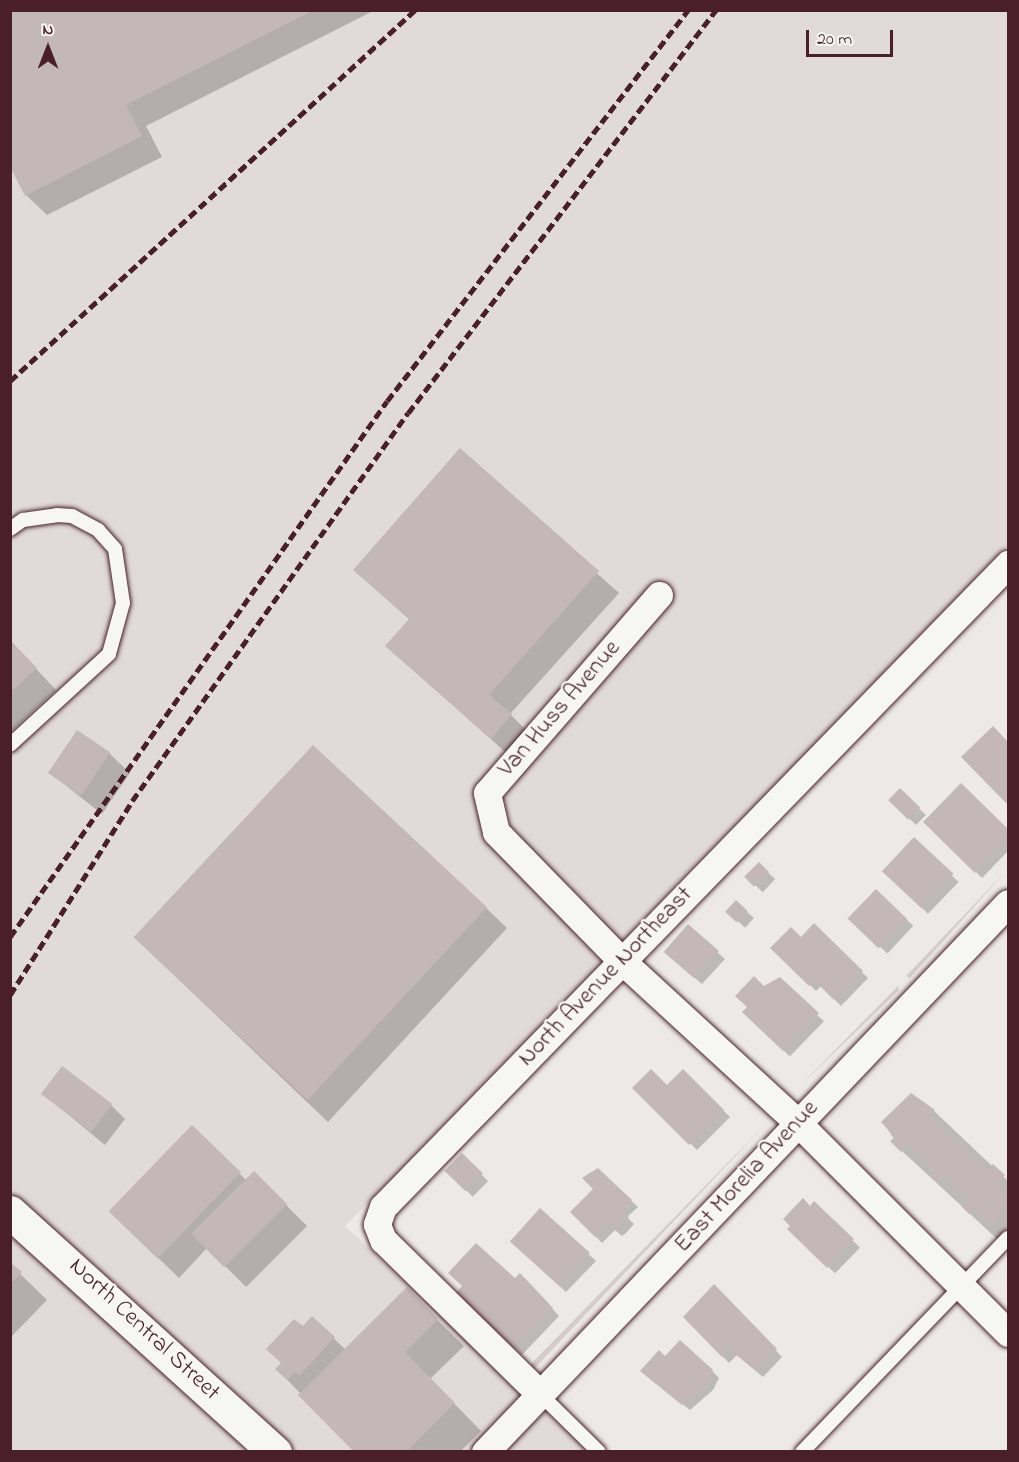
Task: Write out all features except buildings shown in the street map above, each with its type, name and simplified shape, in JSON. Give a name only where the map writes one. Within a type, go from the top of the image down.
[{"type":"main road","name":"North Central Street","points":[[10,1212],[275,1452]]},
{"type":"street","name":"North Avenue Northeast","points":[[541,1395],[383,1240],[377,1224],[384,1208],[1008,564]]},
{"type":"street","name":"Van Huss Avenue","points":[[622,961],[496,832],[487,793],[659,595]]},
{"type":"street","name":"East Morelia Avenue","points":[[485,1452],[1008,903]]},
{"type":"street","points":[[622,961],[798,1123],[1008,1333]]},
{"type":"lane","points":[[10,529],[23,520],[57,515],[72,516],[98,530],[115,549],[123,603],[109,654],[10,745]]},
{"type":"lane","points":[[801,1452],[1008,1238]]},
{"type":"lane","points":[[541,1395],[599,1452]]},
{"type":"shaded area","points":[[10,11],[1008,11],[1008,545],[345,1226],[588,1451],[11,1451]]},
{"type":"shaded area","points":[[1008,869],[910,978],[906,976]]},
{"type":"shaded area","points":[[898,986],[899,990],[801,1085]]},
{"type":"shaded area","points":[[764,1126],[533,1370],[526,1369]]},
{"type":"railway","points":[[10,381],[415,10]]},
{"type":"railway","points":[[10,937],[387,401],[688,10]]},
{"type":"railway","points":[[10,995],[132,801],[408,413],[716,10]]}]
